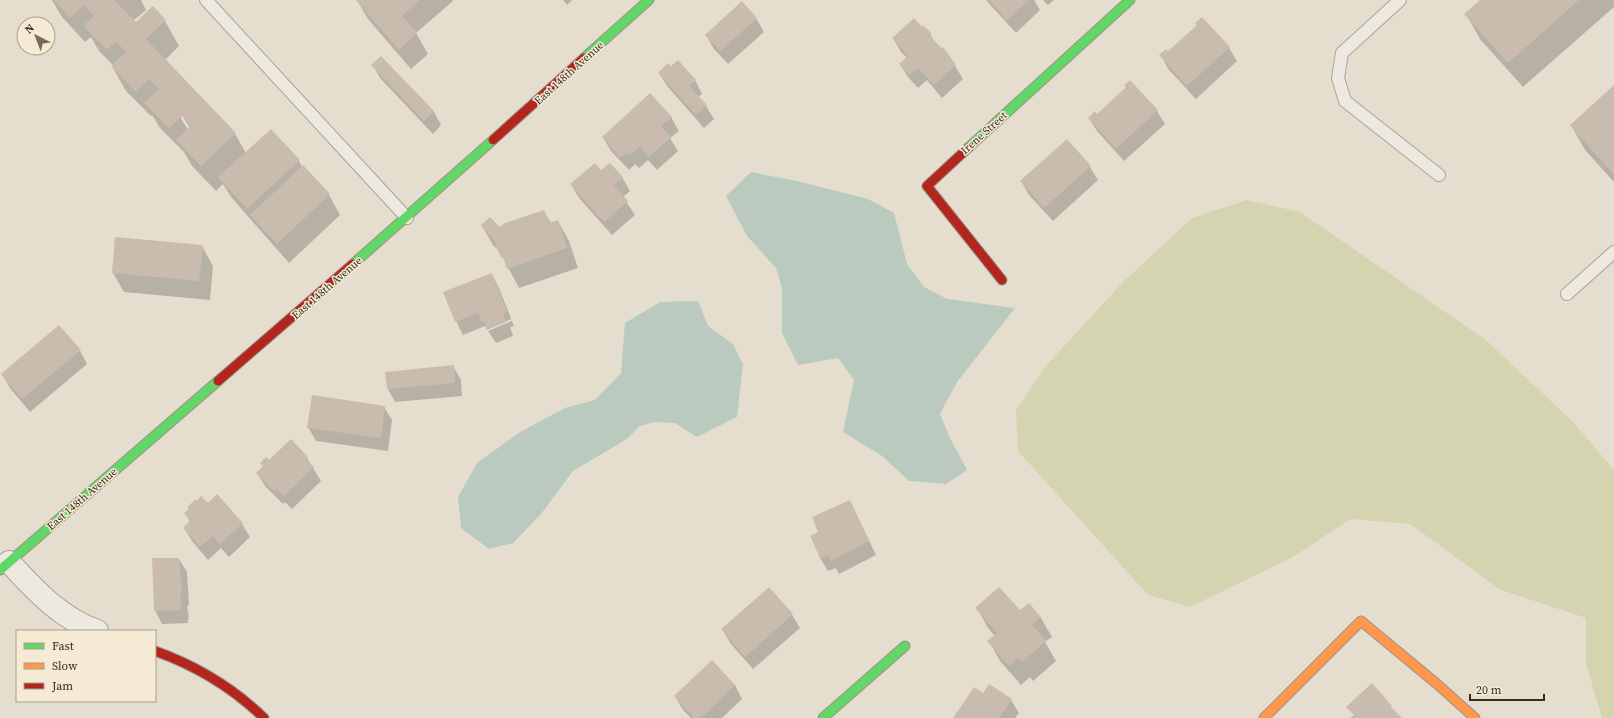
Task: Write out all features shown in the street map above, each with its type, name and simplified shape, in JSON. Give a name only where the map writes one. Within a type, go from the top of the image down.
[{"type":"street","name":"East 148th Avenue","points":[[4,566],[407,218],[649,0]]},
{"type":"street","name":"Irene Street","points":[[1002,280],[927,186],[1130,0]]},
{"type":"street","points":[[4,566],[63,614],[82,626],[94,630]]},
{"type":"street","points":[[1264,718],[1360,621],[1437,684],[1475,718]]},
{"type":"street","points":[[824,718],[905,646]]},
{"type":"street","points":[[156,651],[176,658],[212,677],[248,701],[264,718]]},
{"type":"lane","points":[[206,0],[407,218]]},
{"type":"lane","points":[[1400,0],[1354,40],[1342,53],[1338,78],[1346,101],[1439,175]]},
{"type":"lane","points":[[1567,294],[1614,252]]},
{"type":"green space","points":[[1247,200],[1300,212],[1486,340],[1574,423],[1614,470],[1614,718],[1602,718],[1586,664],[1586,618],[1501,590],[1410,524],[1351,519],[1291,558],[1190,607],[1148,595],[1018,451],[1016,410],[1045,367],[1122,283],[1192,218]]},
{"type":"shaded area","points":[[751,172],[797,181],[868,199],[894,213],[907,264],[924,287],[947,299],[1015,308],[957,382],[940,414],[950,438],[967,470],[946,484],[909,481],[882,456],[843,432],[854,380],[838,358],[798,365],[782,333],[782,288],[776,268],[747,236],[726,196]]},
{"type":"shaded area","points":[[698,301],[708,326],[733,344],[743,364],[737,417],[697,437],[675,423],[654,422],[640,426],[627,439],[573,471],[541,514],[513,543],[489,549],[461,528],[458,497],[477,463],[520,432],[565,408],[595,400],[621,373],[625,323],[660,302]]},
{"type":"building","points":[[54,0],[114,0],[136,22],[153,6],[166,20],[146,39],[236,133],[201,166],[176,140],[191,126],[182,116],[169,128],[144,103],[159,89],[149,79],[136,92],[111,66],[126,52],[116,41],[107,50],[83,26],[94,16],[84,5],[70,18]]},
{"type":"building","points":[[356,0],[420,0],[402,16],[417,33],[399,50]]},
{"type":"building","points":[[989,0],[1029,0],[1007,20]]},
{"type":"building","points":[[1480,0],[1579,0],[1508,63],[1464,14]]},
{"type":"building","points":[[742,1],[757,18],[720,51],[705,35]]},
{"type":"building","points":[[1202,17],[1230,47],[1187,86],[1159,55],[1166,49],[1168,51],[1197,25],[1195,23]]},
{"type":"building","points":[[914,18],[922,27],[923,25],[931,33],[929,35],[941,48],[943,47],[956,65],[934,85],[918,68],[910,75],[899,64],[908,56],[892,38]]},
{"type":"building","points":[[381,56],[434,111],[424,121],[371,65]]},
{"type":"building","points":[[678,60],[696,80],[689,86],[707,105],[696,115],[658,73],[668,63],[671,66]]},
{"type":"building","points":[[1130,80],[1158,110],[1116,149],[1088,118],[1095,111],[1097,114],[1126,87],[1124,85]]},
{"type":"building","points":[[1614,85],[1614,175],[1570,125]]},
{"type":"building","points":[[650,93],[672,117],[661,126],[671,137],[649,157],[640,147],[630,155],[627,152],[620,158],[602,137]]},
{"type":"building","points":[[271,129],[300,160],[247,209],[218,177]]},
{"type":"building","points":[[1067,139],[1091,166],[1044,208],[1020,181]]},
{"type":"building","points":[[595,163],[601,170],[610,163],[623,177],[614,185],[628,201],[604,222],[570,184]]},
{"type":"building","points":[[303,165],[330,194],[277,244],[250,215]]},
{"type":"building","points":[[544,210],[549,223],[558,220],[567,248],[507,269],[503,257],[501,258],[494,240],[481,225],[490,217],[500,227],[505,223]]},
{"type":"building","points":[[115,237],[203,245],[199,281],[112,273]]},
{"type":"building","points":[[492,273],[507,312],[503,313],[506,322],[487,330],[484,321],[481,322],[478,313],[455,322],[443,292]]},
{"type":"building","points":[[59,325],[81,350],[22,399],[1,374]]},
{"type":"building","points":[[454,365],[455,383],[387,389],[385,372]]},
{"type":"building","points":[[312,395],[385,406],[381,438],[307,428]]},
{"type":"building","points":[[291,439],[308,457],[306,459],[314,467],[284,496],[277,489],[274,491],[256,473],[263,466],[260,463],[266,457],[269,460]]},
{"type":"building","points":[[217,494],[243,523],[220,544],[213,536],[200,547],[183,528],[191,520],[184,513],[189,508],[187,507],[196,499],[197,501],[201,496],[208,503]]},
{"type":"building","points":[[850,500],[869,541],[831,561],[828,555],[820,558],[810,536],[818,532],[812,517]]},
{"type":"building","points":[[152,558],[179,558],[182,592],[180,592],[182,606],[180,606],[181,610],[154,611]]},
{"type":"building","points":[[769,587],[793,614],[745,657],[721,629]]},
{"type":"building","points":[[999,587],[1020,610],[1029,603],[1041,617],[1032,625],[1046,641],[1022,662],[1018,658],[1009,666],[987,641],[997,633],[975,608]]},
{"type":"building","points":[[712,660],[735,685],[701,718],[694,718],[674,696]]},
{"type":"building","points":[[1372,683],[1402,718],[1350,718],[1354,715],[1346,707]]},
{"type":"building","points":[[989,684],[1012,699],[999,718],[953,718],[974,687],[983,693]]},
{"type":"traffic: fast","points":[[584,58],[649,0]]},
{"type":"traffic: fast","points":[[968,148],[1130,0]]},
{"type":"traffic: fast","points":[[353,264],[493,140]]},
{"type":"traffic: fast","points":[[0,570],[218,381]]},
{"type":"traffic: fast","points":[[823,718],[905,646]]},
{"type":"traffic: slow","points":[[1264,718],[1361,621],[1437,684],[1475,718]]},
{"type":"traffic: jam","points":[[493,140],[584,58]]},
{"type":"traffic: jam","points":[[968,148],[927,186],[1002,280]]},
{"type":"traffic: jam","points":[[218,381],[353,264]]},
{"type":"traffic: jam","points":[[156,651],[185,663],[213,678],[227,687],[264,718]]}]
